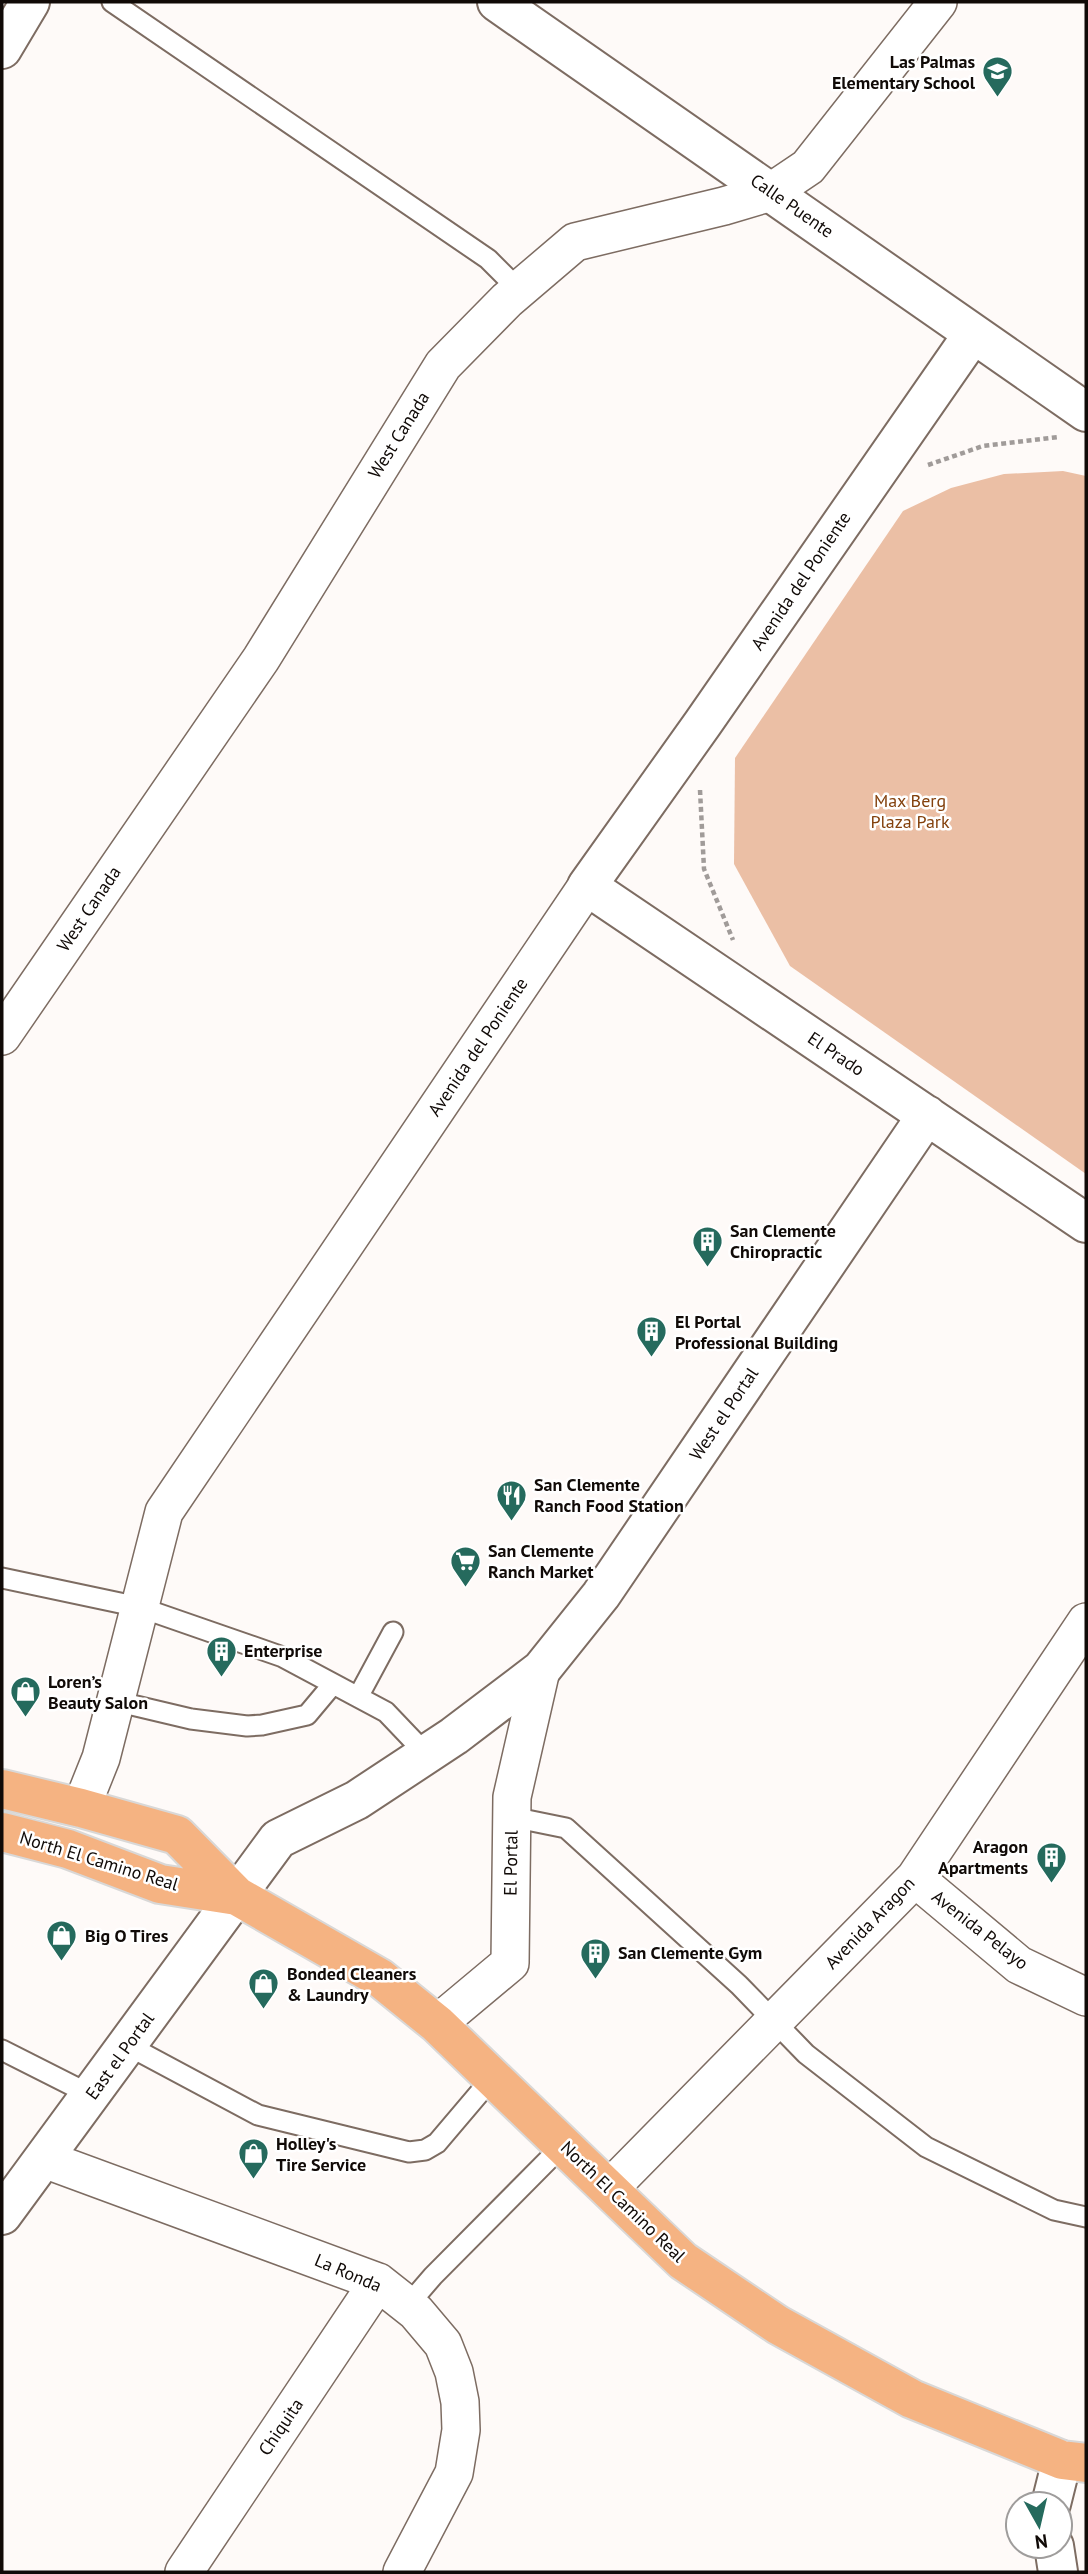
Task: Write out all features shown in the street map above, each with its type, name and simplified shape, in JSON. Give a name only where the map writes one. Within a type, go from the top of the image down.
[{"type":"main road","name":"North El Camino Real","points":[[2,1790],[81,1808],[177,1835],[237,1896],[380,1978],[437,2024],[683,2261],[778,2325],[912,2399],[1074,2461]]},
{"type":"main road","name":"North El Camino Real","points":[[2,1832],[68,1849],[160,1884],[237,1896]]},
{"type":"street","points":[[2,49],[30,2]]},
{"type":"street","name":"Calle Puente","points":[[496,2],[973,334],[1074,424]]},
{"type":"street","name":"West Canada","points":[[2,1036],[261,659],[443,365],[519,290],[575,242],[771,192],[808,167],[938,2]]},
{"type":"street","name":"Avenida del Poniente","points":[[81,1808],[101,1758],[164,1512],[587,886],[973,334]]},
{"type":"street","name":"El Prado","points":[[587,886],[1086,1223]]},
{"type":"street","name":"West el Portal","points":[[237,1896],[278,1839],[357,1800],[427,1755],[541,1670],[601,1595],[928,1115]]},
{"type":"street","name":"Avenida Aragon","points":[[610,2188],[915,1878],[1086,1622]]},
{"type":"street","name":"El Portal","points":[[437,2024],[510,1963],[512,1797],[541,1670]]},
{"type":"street","name":"Avenida Pelayo","points":[[915,1878],[1019,1965],[1086,1997]]},
{"type":"street","name":"East el Portal","points":[[2,2215],[237,1896]]},
{"type":"street","name":"La Ronda","points":[[44,2159],[378,2282],[408,2305],[443,2344],[454,2372],[460,2402],[461,2430],[454,2473],[402,2572]]},
{"type":"street","name":"Chiquita","points":[[184,2572],[378,2282]]},
{"type":"street","points":[[1058,2490],[1074,2461]]},
{"type":"lane","points":[[112,2],[488,259],[519,290]]},
{"type":"lane","points":[[2,1578],[139,1607],[283,1657],[386,1712],[427,1755]]},
{"type":"lane","points":[[358,1697],[393,1632]]},
{"type":"lane","points":[[115,1701],[191,1719],[247,1726],[262,1725],[307,1714],[333,1684]]},
{"type":"lane","points":[[512,1816],[566,1828],[739,1985],[806,2054],[926,2147],[1055,2210],[1086,2217]]},
{"type":"lane","points":[[127,2045],[258,2115],[409,2152],[425,2150],[438,2143],[493,2077]]},
{"type":"lane","points":[[2,2050],[91,2095]]},
{"type":"lane","points":[[408,2305],[433,2276],[564,2145]]},
{"type":"path","points":[[922,467],[983,446],[1074,424]]},
{"type":"path","points":[[700,782],[704,869],[737,949]]},
{"type":"green space","name":"Max Berg Plaza Park","points":[[1063,471],[1086,476],[1086,1174],[790,966],[734,864],[735,758],[903,511],[951,488],[1004,474]]},
{"type":"place","name":"Las Palmas Elementary School","points":[[998,99]]},
{"type":"place","name":"San Clemente Chiropractic","points":[[707,1268]]},
{"type":"place","name":"El Portal Professional Building","points":[[652,1359]]},
{"type":"place","name":"San Clemente Ranch Food Station","points":[[511,1522]]},
{"type":"place","name":"San Clemente Ranch Market","points":[[465,1588]]},
{"type":"place","name":"Enterprise","points":[[221,1678]]},
{"type":"place","name":"Loren’s Beauty Salon","points":[[25,1719]]},
{"type":"place","name":"Aragon Apartments","points":[[1051,1884]]},
{"type":"place","name":"Big O Tires","points":[[62,1963]]},
{"type":"place","name":"San Clemente Gym","points":[[595,1980]]},
{"type":"place","name":"Bonded Cleaners & Laundry","points":[[264,2011]]},
{"type":"place","name":"Holley's Tire Service","points":[[253,2181]]}]
